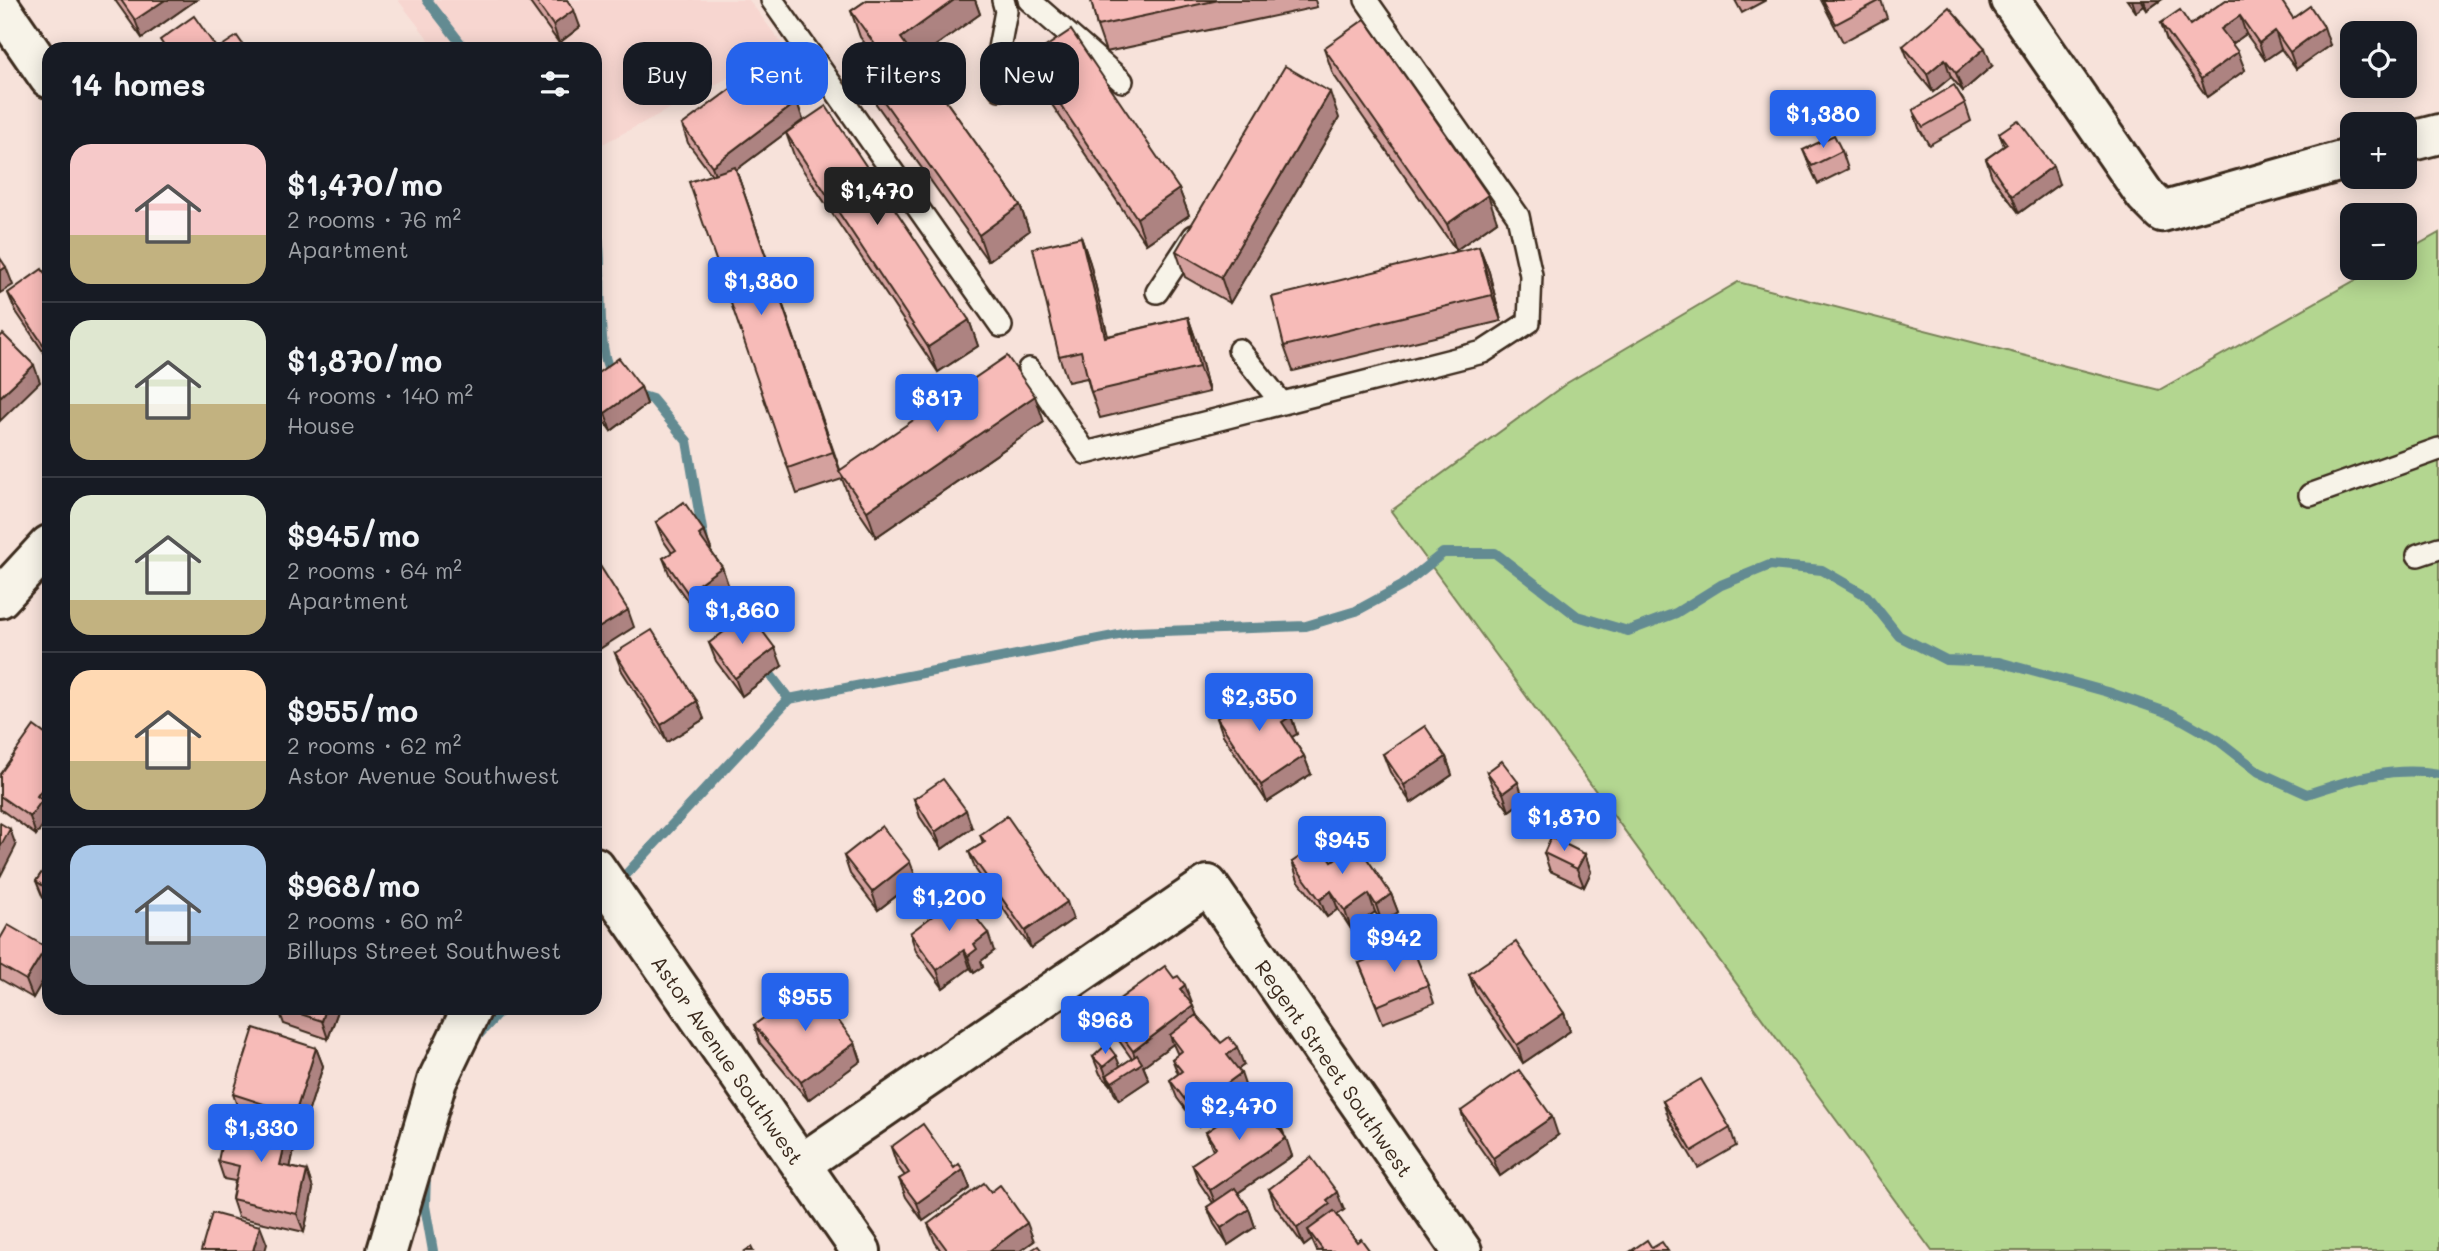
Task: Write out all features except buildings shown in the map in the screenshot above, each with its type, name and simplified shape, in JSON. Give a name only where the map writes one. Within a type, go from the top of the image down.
[{"type":"street","points":[[2010,0],[2162,212],[2340,161]]},
{"type":"street","points":[[0,7],[42,68]]},
{"type":"street","points":[[2417,140],[2439,134]]},
{"type":"street","points":[[0,598],[42,553]]},
{"type":"street","name":"Astor Avenue Southwest","points":[[602,877],[861,1251]]},
{"type":"street","name":"Regent Street Southwest","points":[[801,1164],[1208,885],[1462,1251]]},
{"type":"street","points":[[387,1251],[437,1081],[469,1015]]},
{"type":"lane","points":[[772,0],[1001,326]]},
{"type":"lane","points":[[1000,42],[1006,10],[1003,0]]},
{"type":"lane","points":[[1028,0],[1122,81]]},
{"type":"lane","points":[[1029,369],[1086,453],[1483,352],[1529,323],[1531,275],[1518,215],[1366,0]]},
{"type":"lane","points":[[1157,292],[1199,228]]},
{"type":"lane","points":[[1239,350],[1281,402]]},
{"type":"lane","points":[[2310,495],[2439,449]]},
{"type":"lane","points":[[2418,555],[2439,548]]},
{"type":"shaded area","points":[[398,0],[749,0],[780,42],[726,42],[726,79],[712,86],[712,42],[623,42],[623,105],[677,105],[602,144],[602,42],[431,42]]},
{"type":"green space","points":[[2439,233],[2439,1251],[1932,1251],[1391,511],[1567,383],[1738,282],[2159,390],[2356,280],[2417,280],[2417,245]]},
{"type":"waterway","points":[[427,0],[460,42]]},
{"type":"waterway","points":[[602,338],[608,366],[615,378]]},
{"type":"waterway","points":[[633,393],[652,399],[687,441],[704,541]]},
{"type":"waterway","points":[[602,900],[789,699],[1134,632],[1306,626],[1356,611],[1402,586],[1443,553],[1495,553],[1577,616],[1628,631],[1676,613],[1721,585],[1770,565],[1822,570],[1867,596],[1899,636],[1946,660],[1999,662],[2108,692],[2172,714],[2218,740],[2259,772],[2307,794],[2372,775],[2405,772],[2439,774]]},
{"type":"waterway","points":[[714,580],[742,634]]},
{"type":"waterway","points":[[763,665],[789,699]]},
{"type":"waterway","points":[[474,1040],[497,1015]]},
{"type":"waterway","points":[[426,1174],[425,1206],[433,1251]]}]
